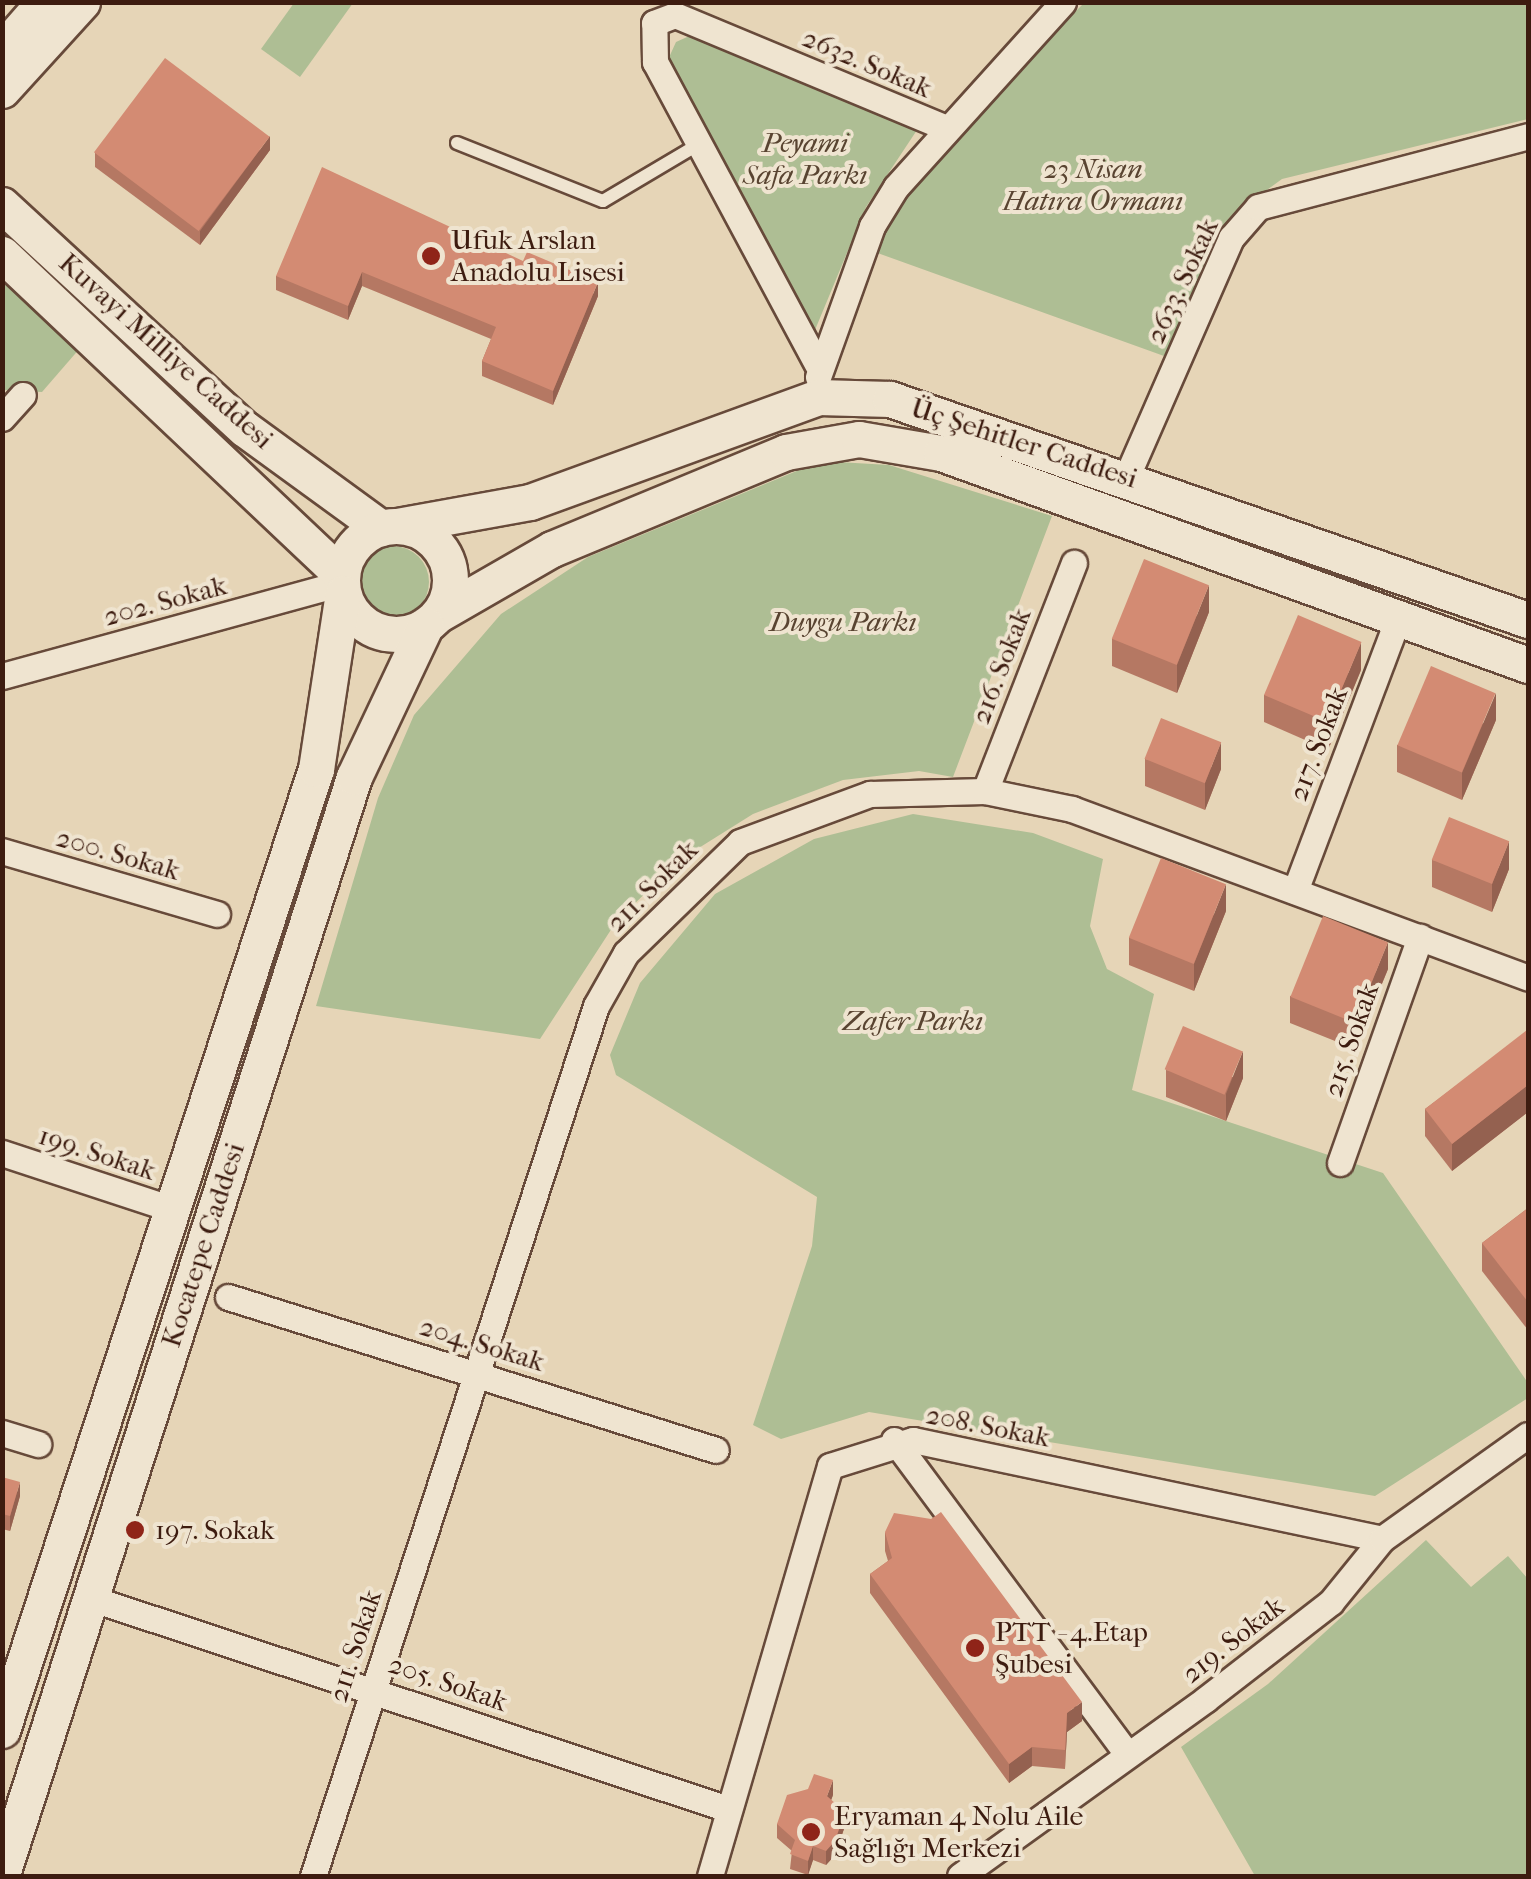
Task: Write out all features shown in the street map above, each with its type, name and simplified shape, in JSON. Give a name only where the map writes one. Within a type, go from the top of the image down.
[{"type":"main road","points":[[2,50],[44,2]]},
{"type":"main road","points":[[2,90],[82,2]]},
{"type":"main road","name":"Kuvayi Milliye Caddesi","points":[[2,205],[245,429],[389,527]]},
{"type":"main road","name":"Kuvayi Milliye Caddesi","points":[[2,254],[343,584]]},
{"type":"main road","name":"Üç Şehitler Caddesi","points":[[389,527],[530,502],[818,380],[890,398],[1127,476],[1528,620]]},
{"type":"main road","name":"Üç Şehitler Caddesi","points":[[432,620],[588,534],[786,452],[859,439],[941,452],[1528,665]]},
{"type":"main road","points":[[389,527],[430,538],[448,566],[432,620],[376,630],[343,584],[354,546],[389,527]]},
{"type":"main road","name":"Kocatepe Caddesi","points":[[4,1719],[316,770],[343,584]]},
{"type":"main road","name":"Kocatepe Caddesi","points":[[2,1874],[354,777],[432,620]]},
{"type":"street","name":"2632. Sokak","points":[[818,380],[872,226],[946,128],[1063,2]]},
{"type":"street","name":"2632. Sokak","points":[[700,144],[650,48],[654,24],[675,16],[946,128]]},
{"type":"street","name":"2633. Sokak","points":[[1127,476],[1231,238],[1258,207],[1528,136]]},
{"type":"street","points":[[700,144],[818,380]]},
{"type":"street","points":[[2,418],[23,396]]},
{"type":"street","name":"216. Sokak","points":[[985,791],[1074,563]]},
{"type":"street","name":"202. Sokak","points":[[2,676],[343,584]]},
{"type":"street","name":"217. Sokak","points":[[1295,891],[1398,618]]},
{"type":"street","name":"211. Sokak","points":[[312,1876],[579,1051],[626,953],[680,893],[755,835],[870,794],[985,791],[1072,809],[1528,978]]},
{"type":"street","name":"200. Sokak","points":[[2,852],[217,914]]},
{"type":"street","name":"215. Sokak","points":[[1340,1164],[1420,937]]},
{"type":"street","name":"199. Sokak","points":[[2,1154],[172,1209]]},
{"type":"street","name":"204. Sokak","points":[[228,1297],[716,1450]]},
{"type":"street","points":[[2,1433],[38,1444]]},
{"type":"street","name":"219. Sokak","points":[[960,1876],[1332,1602],[1382,1539],[1528,1435]]},
{"type":"street","points":[[894,1440],[1128,1755]]},
{"type":"street","name":"208. Sokak","points":[[710,1876],[824,1474],[894,1440],[1382,1539]]},
{"type":"street","name":"205. Sokak","points":[[90,1598],[728,1809]]},
{"type":"lane","points":[[457,143],[603,202],[700,144]]},
{"type":"green space","points":[[294,3],[353,3],[300,77],[261,49]]},
{"type":"green space","name":"23 Nisan Hatıra Ormanı","points":[[1084,3],[1528,3],[1528,119],[1282,179],[1229,218],[1164,356],[872,251],[924,163]]},
{"type":"green space","name":"Peyami Safa Parkı","points":[[696,33],[910,118],[917,130],[866,207],[815,330],[666,64],[676,42]]},
{"type":"green space","points":[[2,275],[81,347],[42,392],[3,390]]},
{"type":"green space","name":"Duygu Parkı","points":[[821,461],[889,465],[1052,516],[953,777],[919,771],[843,780],[753,814],[678,861],[616,922],[540,1039],[316,1006],[378,798],[414,715],[501,614],[588,557]]},
{"type":"green space","points":[[393,546],[419,556],[429,582],[419,608],[393,618],[367,608],[357,582],[367,556]]},
{"type":"green space","name":"Zafer Parkı","points":[[913,814],[1033,833],[1103,859],[1090,926],[1107,969],[1154,994],[1132,1090],[1383,1173],[1528,1383],[1528,1398],[1375,1496],[869,1412],[781,1439],[753,1425],[812,1246],[817,1197],[616,1075],[610,1055],[640,983],[715,894],[814,839]]},
{"type":"green space","points":[[1426,1540],[1471,1587],[1508,1556],[1528,1579],[1528,1876],[1255,1876],[1181,1747],[1268,1684]]},
{"type":"building","points":[[165,58],[270,137],[199,231],[94,152]]},
{"type":"building","points":[[322,167],[523,261],[527,252],[598,282],[553,391],[482,361],[496,327],[362,272],[348,306],[276,276]]},
{"type":"building","points":[[1144,559],[1209,585],[1177,665],[1112,639]]},
{"type":"building","points":[[1298,615],[1362,642],[1328,722],[1264,695]]},
{"type":"building","points":[[1431,666],[1495,693],[1462,773],[1397,745]]},
{"type":"building","points":[[1161,718],[1221,742],[1205,783],[1145,759]]},
{"type":"building","points":[[1449,817],[1509,841],[1492,884],[1432,860]]},
{"type":"building","points":[[1161,858],[1226,884],[1194,964],[1129,938]]},
{"type":"building","points":[[1323,916],[1388,942],[1355,1023],[1290,997]]},
{"type":"building","points":[[1183,1026],[1243,1051],[1224,1095],[1165,1069]]},
{"type":"building","points":[[1527,1030],[1528,1085],[1452,1144],[1425,1109]]},
{"type":"building","points":[[1528,1208],[1528,1302],[1482,1243]]},
{"type":"building","points":[[2,1477],[20,1482],[10,1516],[2,1514]]},
{"type":"building","points":[[941,1512],[1082,1702],[1067,1713],[1065,1750],[1032,1747],[1009,1764],[870,1574],[892,1558],[885,1532],[894,1513],[931,1519]]},
{"type":"building","name":"Eryaman 4 Nolu Aile Sağlığı Merkezi","points":[[814,1774],[833,1780],[827,1796],[845,1812],[835,1841],[826,1851],[813,1846],[808,1861],[790,1854],[795,1840],[777,1824],[787,1795],[808,1789]]},
{"type":"place","name":"Ufuk Arslan Anadolu Lisesi","points":[[431,256]]},
{"type":"place","name":"197. Sokak","points":[[135,1530]]},
{"type":"place","name":"PTT - 4.Etap Şubesi","points":[[975,1648]]},
{"type":"place","name":"Eryaman 4 Nolu Aile Sağlığı Merkezi","points":[[811,1832]]}]
